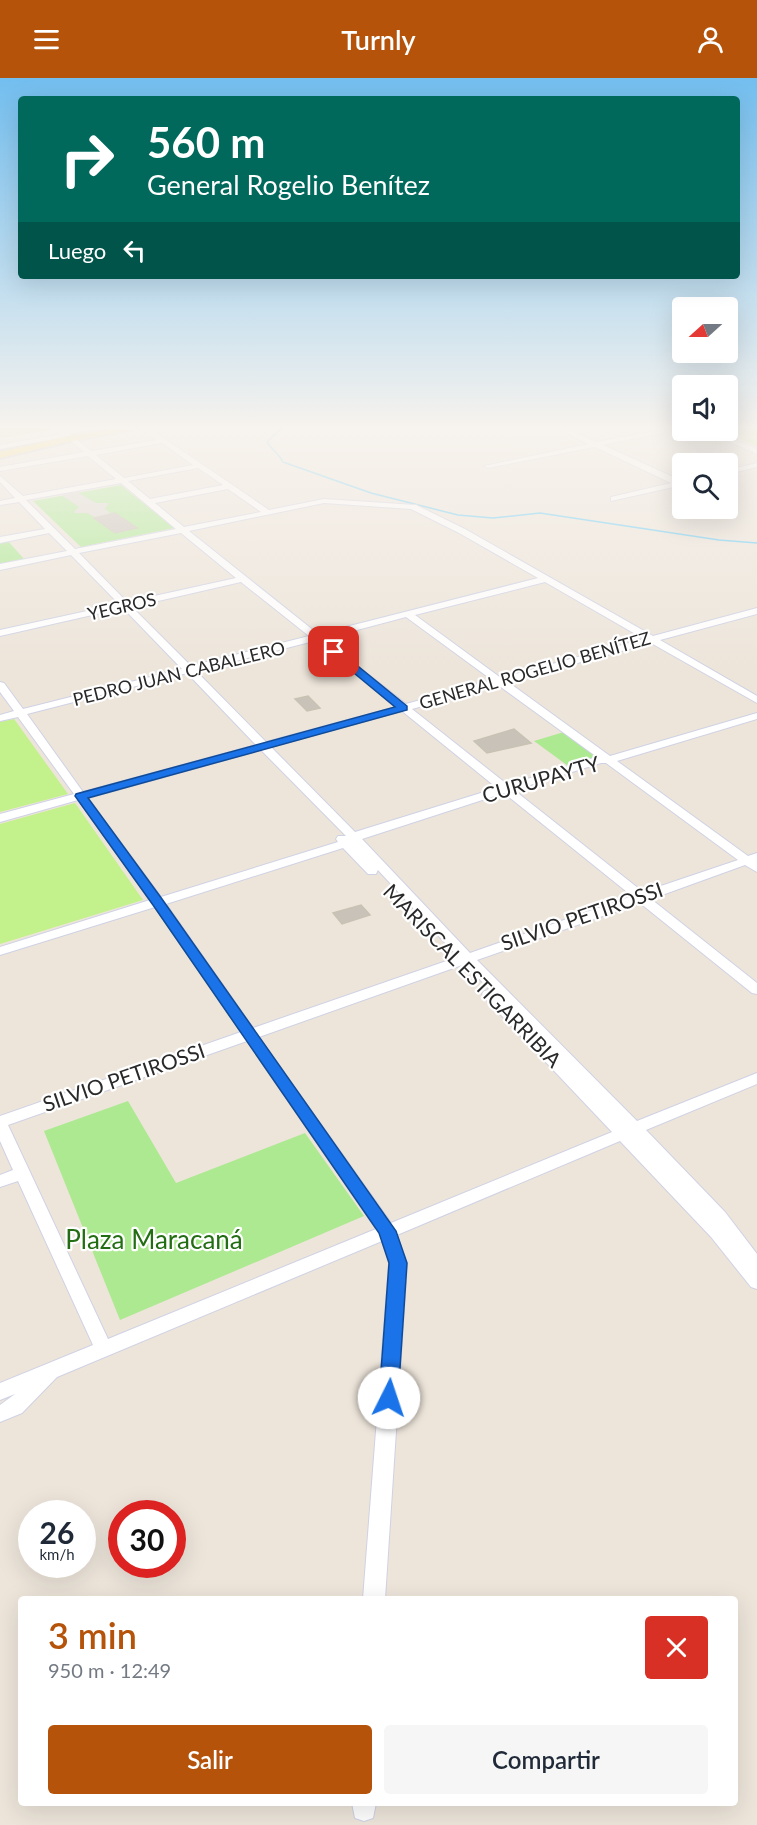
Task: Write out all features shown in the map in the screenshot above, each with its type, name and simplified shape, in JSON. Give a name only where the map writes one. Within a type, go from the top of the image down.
[{"type":"street","name":"MARISCAL ESTIGARRIBIA","points":[[29,508],[628,1131],[717,1232],[757,1282]]},
{"type":"street","points":[[156,508],[757,990]]},
{"type":"street","points":[[259,508],[268,513]]},
{"type":"street","points":[[0,567],[294,508]]},
{"type":"street","points":[[414,508],[462,531],[757,700]]},
{"type":"street","points":[[0,540],[51,530]]},
{"type":"street","name":"YEGROS","points":[[0,633],[243,579]]},
{"type":"street","name":"PEDRO JUAN CABALLERO","points":[[0,718],[550,582]]},
{"type":"street","name":"GENERAL ROGELIO BENÍTEZ","points":[[0,816],[757,609]]},
{"type":"street","points":[[410,616],[608,760],[754,862]]},
{"type":"street","points":[[0,686],[158,902],[387,1231],[398,1263],[374,1596]]},
{"type":"street","points":[[608,760],[757,716]]},
{"type":"street","name":"CURUPAYTY","points":[[0,951],[350,842],[358,835],[608,766],[608,760]]},
{"type":"street","name":"SILVIO PETIROSSI","points":[[0,1123],[640,897],[754,862]]},
{"type":"street","points":[[0,1392],[757,1078]]},
{"type":"street","points":[[0,1123],[104,1349]]},
{"type":"street","points":[[628,1131],[719,1217],[757,1267]]},
{"type":"street","points":[[0,1181],[23,1173]]},
{"type":"street","points":[[0,1414],[15,1407],[55,1369]]},
{"type":"green space","points":[[40,508],[149,508],[174,528],[81,547]]},
{"type":"green space","points":[[7,540],[25,560],[0,565],[0,542]]},
{"type":"green space","points":[[14,719],[68,794],[0,812],[0,722]]},
{"type":"green space","points":[[564,732],[601,759],[571,768],[534,741]]},
{"type":"green space","points":[[75,803],[143,900],[0,944],[0,824]]},
{"type":"green space","name":"Plaza Maracaná","points":[[128,1101],[176,1183],[305,1133],[364,1216],[120,1320],[44,1131]]},
{"type":"shaded area","points":[[78,508],[106,508],[112,514],[96,518],[87,513],[74,512]]},
{"type":"building","points":[[115,513],[137,528],[115,533],[94,518]]},
{"type":"building","points":[[308,696],[320,708],[307,711],[295,699]]},
{"type":"building","points":[[514,729],[531,743],[487,753],[474,741]]},
{"type":"building","points":[[361,905],[370,915],[342,924],[333,913]]},
{"type":"waterway","points":[[428,508],[458,515],[493,518],[540,513],[719,540],[757,543]]},
{"type":"route","points":[[334,652],[403,708],[81,796],[158,902],[387,1231],[398,1263],[389,1398]]}]
